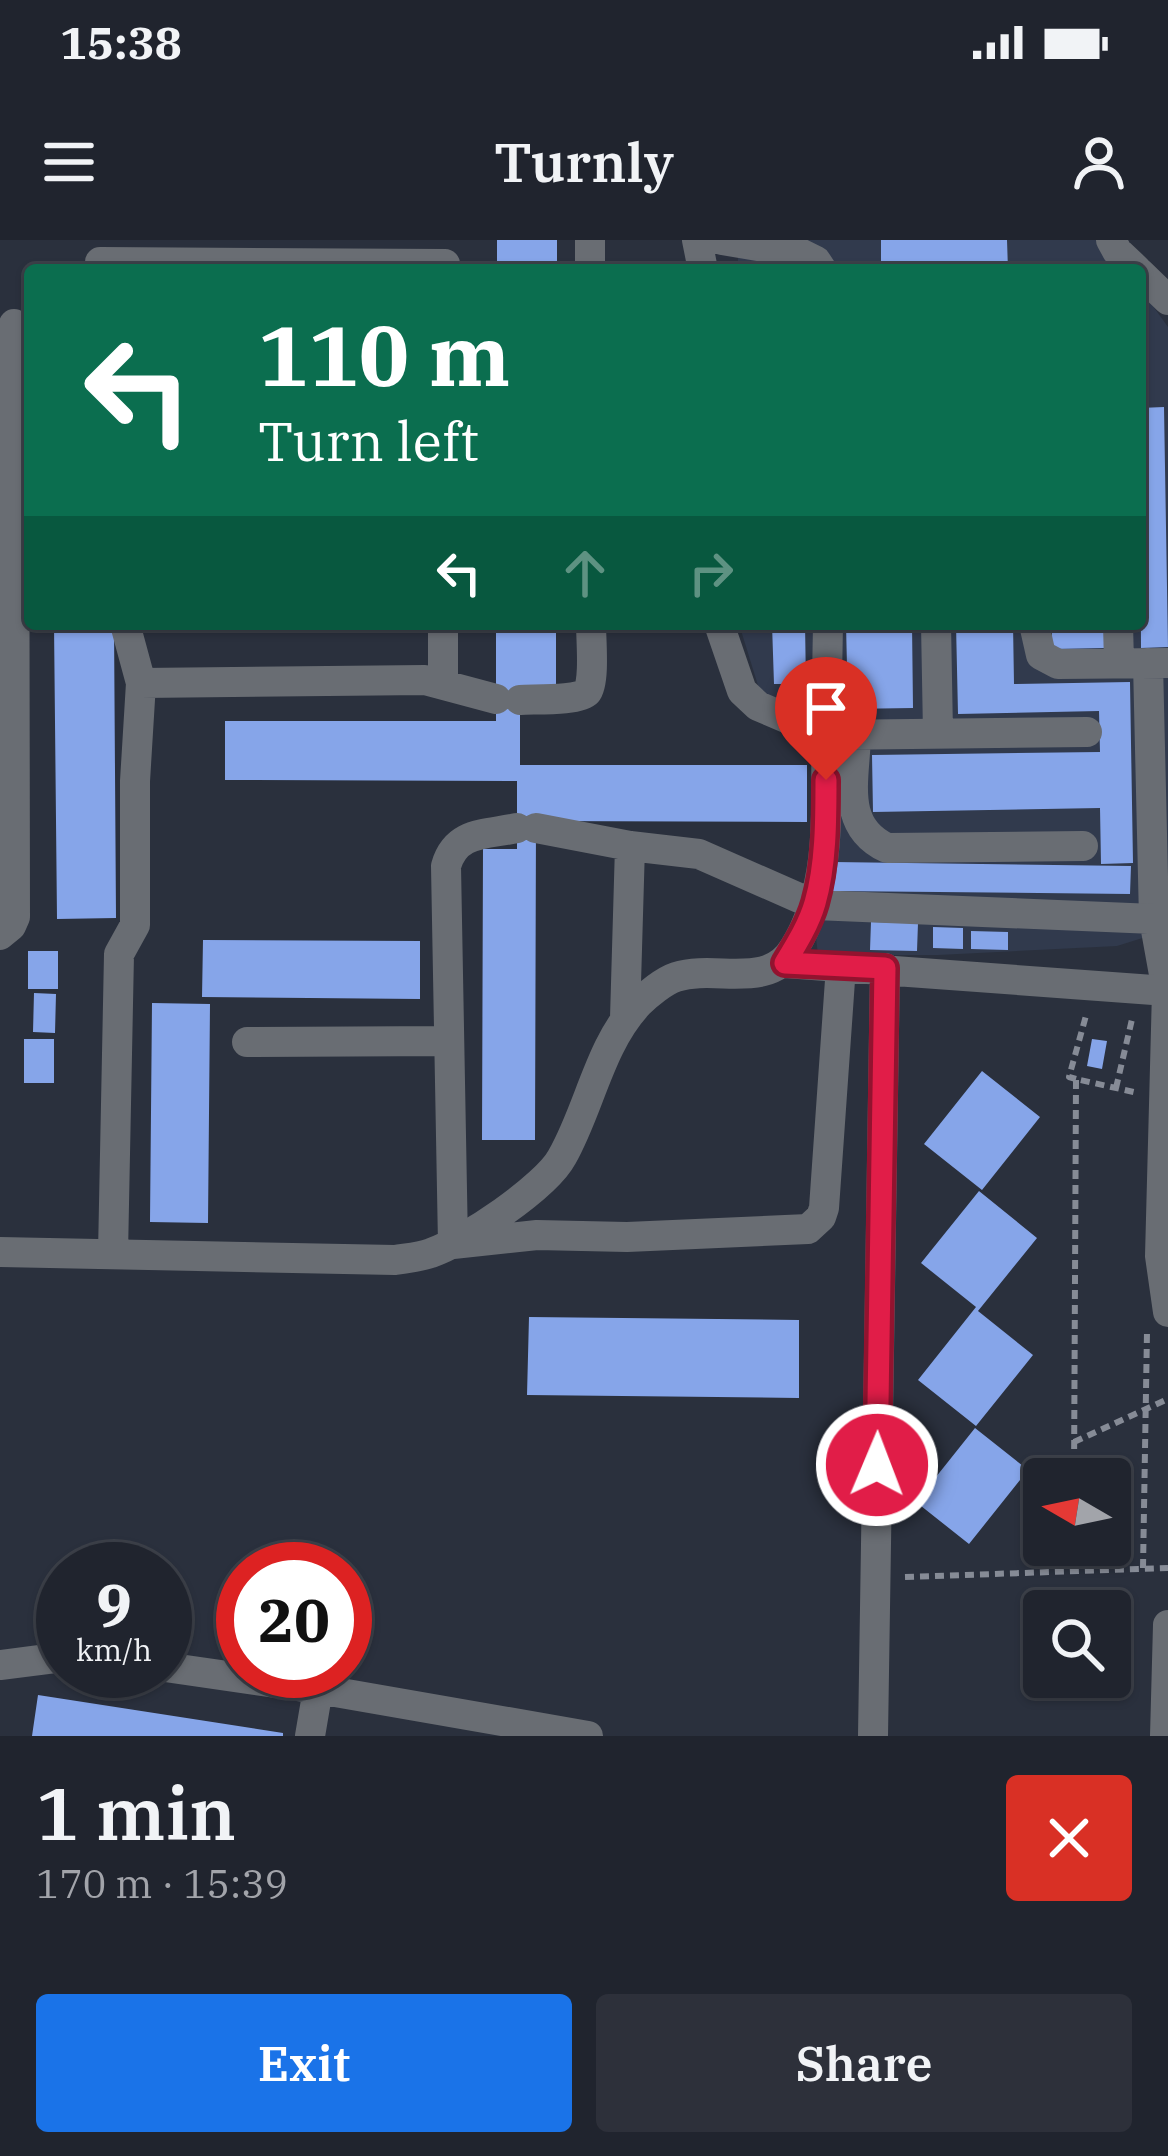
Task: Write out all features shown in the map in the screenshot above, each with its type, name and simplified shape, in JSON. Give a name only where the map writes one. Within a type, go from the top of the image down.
[{"type":"lane","points":[[722,240],[800,254],[818,264]]},
{"type":"lane","points":[[100,264],[445,258]]},
{"type":"lane","points":[[0,934],[15,916],[15,325]]},
{"type":"lane","points":[[113,1254],[119,954],[135,925],[141,682],[127,630]]},
{"type":"lane","points":[[443,630],[443,685]]},
{"type":"lane","points":[[141,682],[425,680],[508,699],[577,697],[591,684],[591,630]]},
{"type":"lane","points":[[721,630],[742,691],[758,706],[841,735],[1087,732]]},
{"type":"lane","points":[[829,630],[854,814],[872,841],[887,848],[1083,846]]},
{"type":"lane","points":[[935,630],[938,733]]},
{"type":"lane","points":[[1035,630],[1041,655],[1058,664],[1145,663]]},
{"type":"lane","points":[[1122,630],[1145,663],[1161,918],[1153,990],[1165,1098],[1160,1256],[1168,1312]]},
{"type":"lane","points":[[785,963],[815,905],[841,735]]},
{"type":"lane","points":[[453,1244],[446,866],[461,840],[526,828],[699,854],[815,905],[1161,918]]},
{"type":"lane","points":[[625,1018],[630,846]]},
{"type":"lane","points":[[0,1252],[395,1260],[427,1255],[453,1244],[527,1196],[561,1160],[625,1018],[646,996],[675,977],[762,974],[785,963],[1153,990]]},
{"type":"lane","points":[[453,1244],[537,1235],[627,1237],[808,1229],[824,1208],[841,966]]},
{"type":"lane","points":[[873,1736],[885,968]]},
{"type":"lane","points":[[247,1042],[449,1040]]},
{"type":"lane","points":[[1165,1736],[1168,1625]]},
{"type":"lane","points":[[0,1664],[36,1660]]},
{"type":"lane","points":[[310,1736],[316,1698]]},
{"type":"lane","points":[[370,1698],[588,1736]]},
{"type":"path","points":[[1094,985],[1069,1077],[1165,1098]]},
{"type":"path","points":[[1116,1088],[1153,990]]},
{"type":"path","points":[[1074,1458],[1076,1078]]},
{"type":"path","points":[[1074,1442],[1168,1400]]},
{"type":"path","points":[[1074,1566],[1074,1571]]},
{"type":"path","points":[[895,1578],[1168,1568]]},
{"type":"shaded area","points":[[738,240],[1097,240],[1119,264],[738,264]]},
{"type":"shaded area","points":[[1146,296],[1168,327],[1168,930],[1117,946],[938,955],[818,955],[809,876],[814,720],[761,695],[741,630],[1146,630]]},
{"type":"building","points":[[497,240],[557,240],[557,264],[497,264]]},
{"type":"building","points":[[881,240],[1007,240],[1008,264],[881,264]]},
{"type":"building","points":[[1164,407],[1168,647],[1141,648],[1141,630],[1146,630],[1146,408]]},
{"type":"building","points":[[54,630],[114,630],[116,918],[57,919]]},
{"type":"building","points":[[496,630],[556,630],[556,688],[520,688],[520,765],[807,765],[807,822],[536,821],[535,1140],[482,1140],[483,849],[517,849],[517,781],[225,780],[225,721],[496,721]]},
{"type":"building","points":[[772,630],[805,630],[806,684],[774,684]]},
{"type":"building","points":[[846,630],[912,630],[913,708],[848,709]]},
{"type":"building","points":[[956,630],[1013,630],[1014,684],[1130,682],[1133,863],[1101,864],[1100,808],[873,812],[872,755],[1100,752],[1099,711],[958,714]]},
{"type":"building","points":[[1052,630],[1106,630],[1107,648],[1052,649]]},
{"type":"building","points":[[833,862],[1131,866],[1130,894],[832,891]]},
{"type":"building","points":[[871,922],[918,923],[917,951],[870,950]]},
{"type":"building","points":[[933,927],[963,928],[963,949],[933,948]]},
{"type":"building","points":[[971,931],[1008,932],[1008,950],[971,949]]},
{"type":"building","points":[[203,940],[420,941],[420,999],[202,997]]},
{"type":"building","points":[[28,951],[58,951],[58,989],[28,989]]},
{"type":"building","points":[[34,993],[56,994],[55,1033],[33,1032]]},
{"type":"building","points":[[152,1003],[210,1004],[208,1223],[150,1222]]},
{"type":"building","points":[[24,1039],[54,1039],[54,1083],[24,1083]]},
{"type":"building","points":[[1092,1039],[1107,1041],[1102,1069],[1087,1066]]},
{"type":"building","points":[[982,1071],[1040,1117],[982,1190],[924,1144]]},
{"type":"building","points":[[979,1191],[1037,1238],[978,1311],[1033,1355],[976,1426],[918,1380],[976,1307],[921,1263]]},
{"type":"building","points":[[529,1317],[799,1320],[799,1398],[527,1395]]},
{"type":"building","points":[[975,1428],[1023,1466],[1023,1476],[969,1544],[916,1502]]},
{"type":"building","points":[[38,1698],[283,1733],[283,1736],[32,1736]]},
{"type":"route","points":[[826,780],[826,826],[815,905],[785,963],[885,968],[877,1465]]}]
